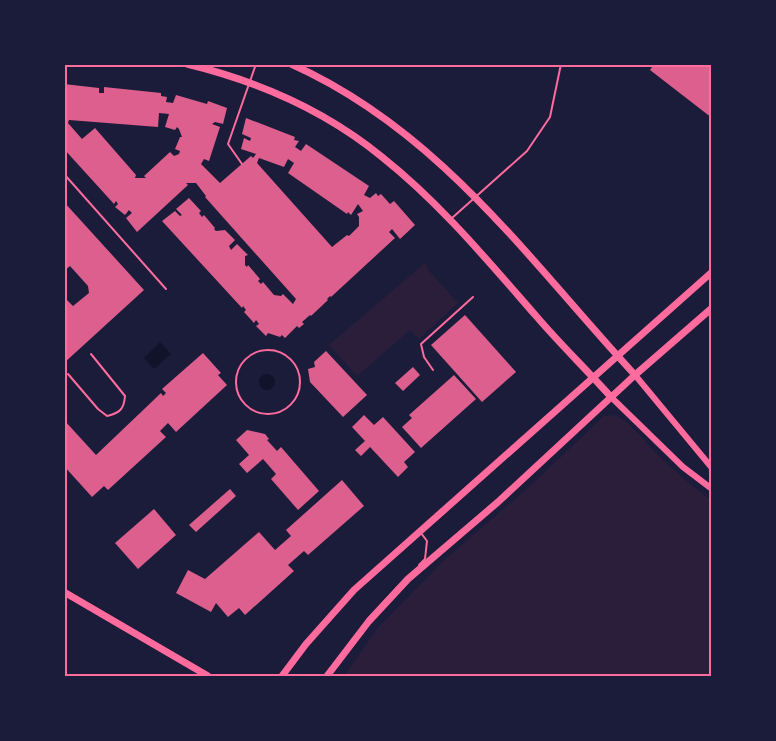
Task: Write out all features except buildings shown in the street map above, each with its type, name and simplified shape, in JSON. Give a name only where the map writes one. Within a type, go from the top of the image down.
[{"type":"main road","points":[[187,64],[249,83],[298,103],[359,140],[406,177],[450,220],[611,396]]},
{"type":"main road","points":[[291,64],[339,88],[393,123],[438,160],[476,197],[635,375]]},
{"type":"main road","points":[[282,676],[340,604],[711,272]]},
{"type":"main road","points":[[327,676],[369,621],[408,579],[498,502],[611,396],[711,308]]},
{"type":"main road","points":[[64,592],[208,676]]},
{"type":"street","points":[[635,375],[711,468]]},
{"type":"street","points":[[611,396],[683,467],[711,489]]},
{"type":"lane","points":[[242,164],[228,144],[256,64]]},
{"type":"lane","points":[[450,220],[527,151],[550,117],[561,64]]},
{"type":"lane","points":[[64,174],[166,289]]},
{"type":"lane","points":[[433,370],[424,357],[421,344],[473,297]]},
{"type":"lane","points":[[265,350],[284,354],[291,360],[300,382],[298,395],[291,404],[280,412],[267,414],[254,411],[243,403],[237,393],[235,381],[244,359],[265,350]]},
{"type":"lane","points":[[68,374],[98,409],[107,416],[117,413],[124,406],[126,396],[91,354]]},
{"type":"lane","points":[[408,579],[425,558],[427,541],[420,531]]},
{"type":"shaded area","points":[[425,263],[429,271],[458,303],[419,339],[410,330],[357,376],[329,345]]},
{"type":"shaded area","points":[[160,342],[171,354],[154,369],[144,358]]},
{"type":"shaded area","points":[[264,374],[270,374],[275,382],[273,388],[264,390],[259,385],[259,379]]},
{"type":"shaded area","points":[[616,415],[670,466],[711,500],[711,676],[344,676],[377,629],[443,561],[530,486],[604,416]]}]
